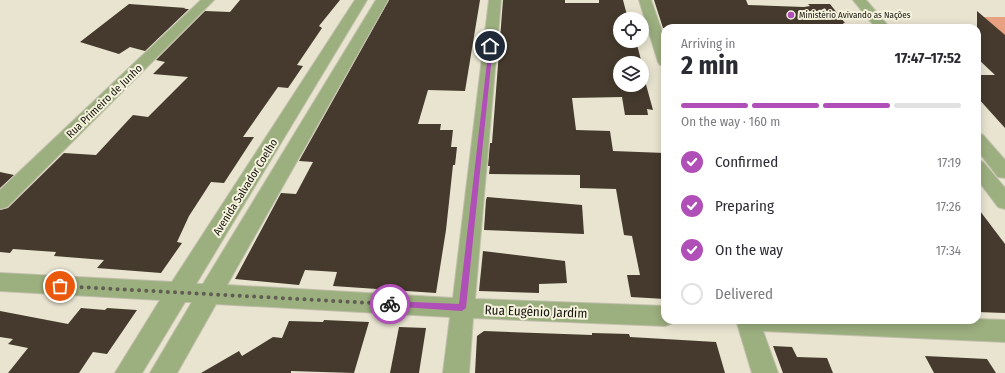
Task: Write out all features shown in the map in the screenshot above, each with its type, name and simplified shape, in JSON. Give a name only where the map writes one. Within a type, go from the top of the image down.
[{"type":"street","name":"Rua Primeiro de Junho","points":[[0,202],[208,0]]},
{"type":"street","name":"Avenida Salvador Coelho","points":[[128,373],[361,0]]},
{"type":"street","name":"Avenida Salvador Coelho","points":[[163,373],[382,0]]},
{"type":"street","points":[[456,373],[495,0]]},
{"type":"street","points":[[645,0],[661,50]]},
{"type":"street","points":[[854,3],[864,24]]},
{"type":"street","points":[[854,3],[878,24]]},
{"type":"street","points":[[981,144],[1005,172]]},
{"type":"street","points":[[981,171],[1005,202]]},
{"type":"street","name":"Rua Eugênio Jardim","points":[[0,282],[209,295],[462,308],[661,316]]},
{"type":"street","points":[[749,324],[765,373]]},
{"type":"street","points":[[841,324],[1005,331]]},
{"type":"shaded area","points":[[983,17],[1005,17],[1005,36]]},
{"type":"building","points":[[240,0],[340,0],[319,26],[322,28],[297,65],[303,66],[288,88],[278,87],[243,137],[254,137],[224,183],[211,182],[189,216],[177,242],[182,243],[161,273],[97,268],[104,260],[54,256],[56,252],[13,249],[10,253],[0,252],[0,210],[8,208],[64,153],[96,155],[133,115],[148,117],[188,77],[153,74],[165,62],[156,60],[205,11],[230,12]]},
{"type":"building","points":[[389,0],[480,0],[465,91],[428,90],[418,124],[441,124],[440,130],[453,130],[451,147],[457,147],[455,165],[453,165],[446,230],[436,293],[333,286],[337,272],[305,270],[299,285],[235,279],[281,193],[296,194],[313,162],[299,161]]},
{"type":"building","points":[[503,0],[565,0],[565,3],[599,3],[599,0],[623,0],[626,12],[613,12],[613,48],[638,48],[640,56],[613,56],[613,92],[648,92],[653,110],[647,109],[648,115],[625,115],[622,97],[572,98],[576,130],[610,131],[613,151],[661,153],[661,299],[631,297],[627,275],[640,275],[632,236],[624,235],[616,189],[580,188],[580,175],[489,174],[490,166],[488,166],[490,143],[492,143]]},
{"type":"building","points":[[654,0],[746,0],[748,5],[804,7],[810,6],[808,4],[830,4],[845,23],[844,24],[662,24]]},
{"type":"building","points":[[129,4],[189,9],[145,51],[130,47],[119,54],[80,42]]},
{"type":"building","points":[[977,11],[1005,35],[1005,128],[981,101],[981,75],[995,75],[981,62],[981,24],[977,24]]},
{"type":"building","points":[[0,172],[14,175],[0,188]]},
{"type":"building","points":[[487,197],[582,205],[584,234],[484,230]]},
{"type":"building","points":[[981,212],[1005,244],[1005,313],[981,312]]},
{"type":"building","points":[[483,251],[565,261],[567,283],[539,284],[539,293],[479,291]]},
{"type":"building","points":[[81,308],[137,310],[107,354],[93,352],[79,373],[8,373],[28,348],[8,344],[13,339],[0,337],[0,311],[68,324]]},
{"type":"building","points":[[324,320],[369,322],[354,373],[291,371],[291,373],[201,373],[239,351],[242,356],[273,337],[282,338],[289,321],[323,322]]},
{"type":"building","points":[[399,327],[426,328],[419,373],[390,373]]},
{"type":"building","points":[[484,331],[592,335],[592,333],[629,334],[630,337],[716,342],[725,373],[475,373],[477,336]]},
{"type":"building","points":[[773,346],[792,347],[797,357],[827,358],[833,373],[783,373]]},
{"type":"building","points":[[925,356],[987,359],[996,373],[934,373]]},
{"type":"way so far","points":[[60,286],[390,304]]},
{"type":"place","name":"Ministério Avivando as Nações","points":[[791,15]]},
{"type":"route","points":[[390,304],[462,308],[490,46]]}]
